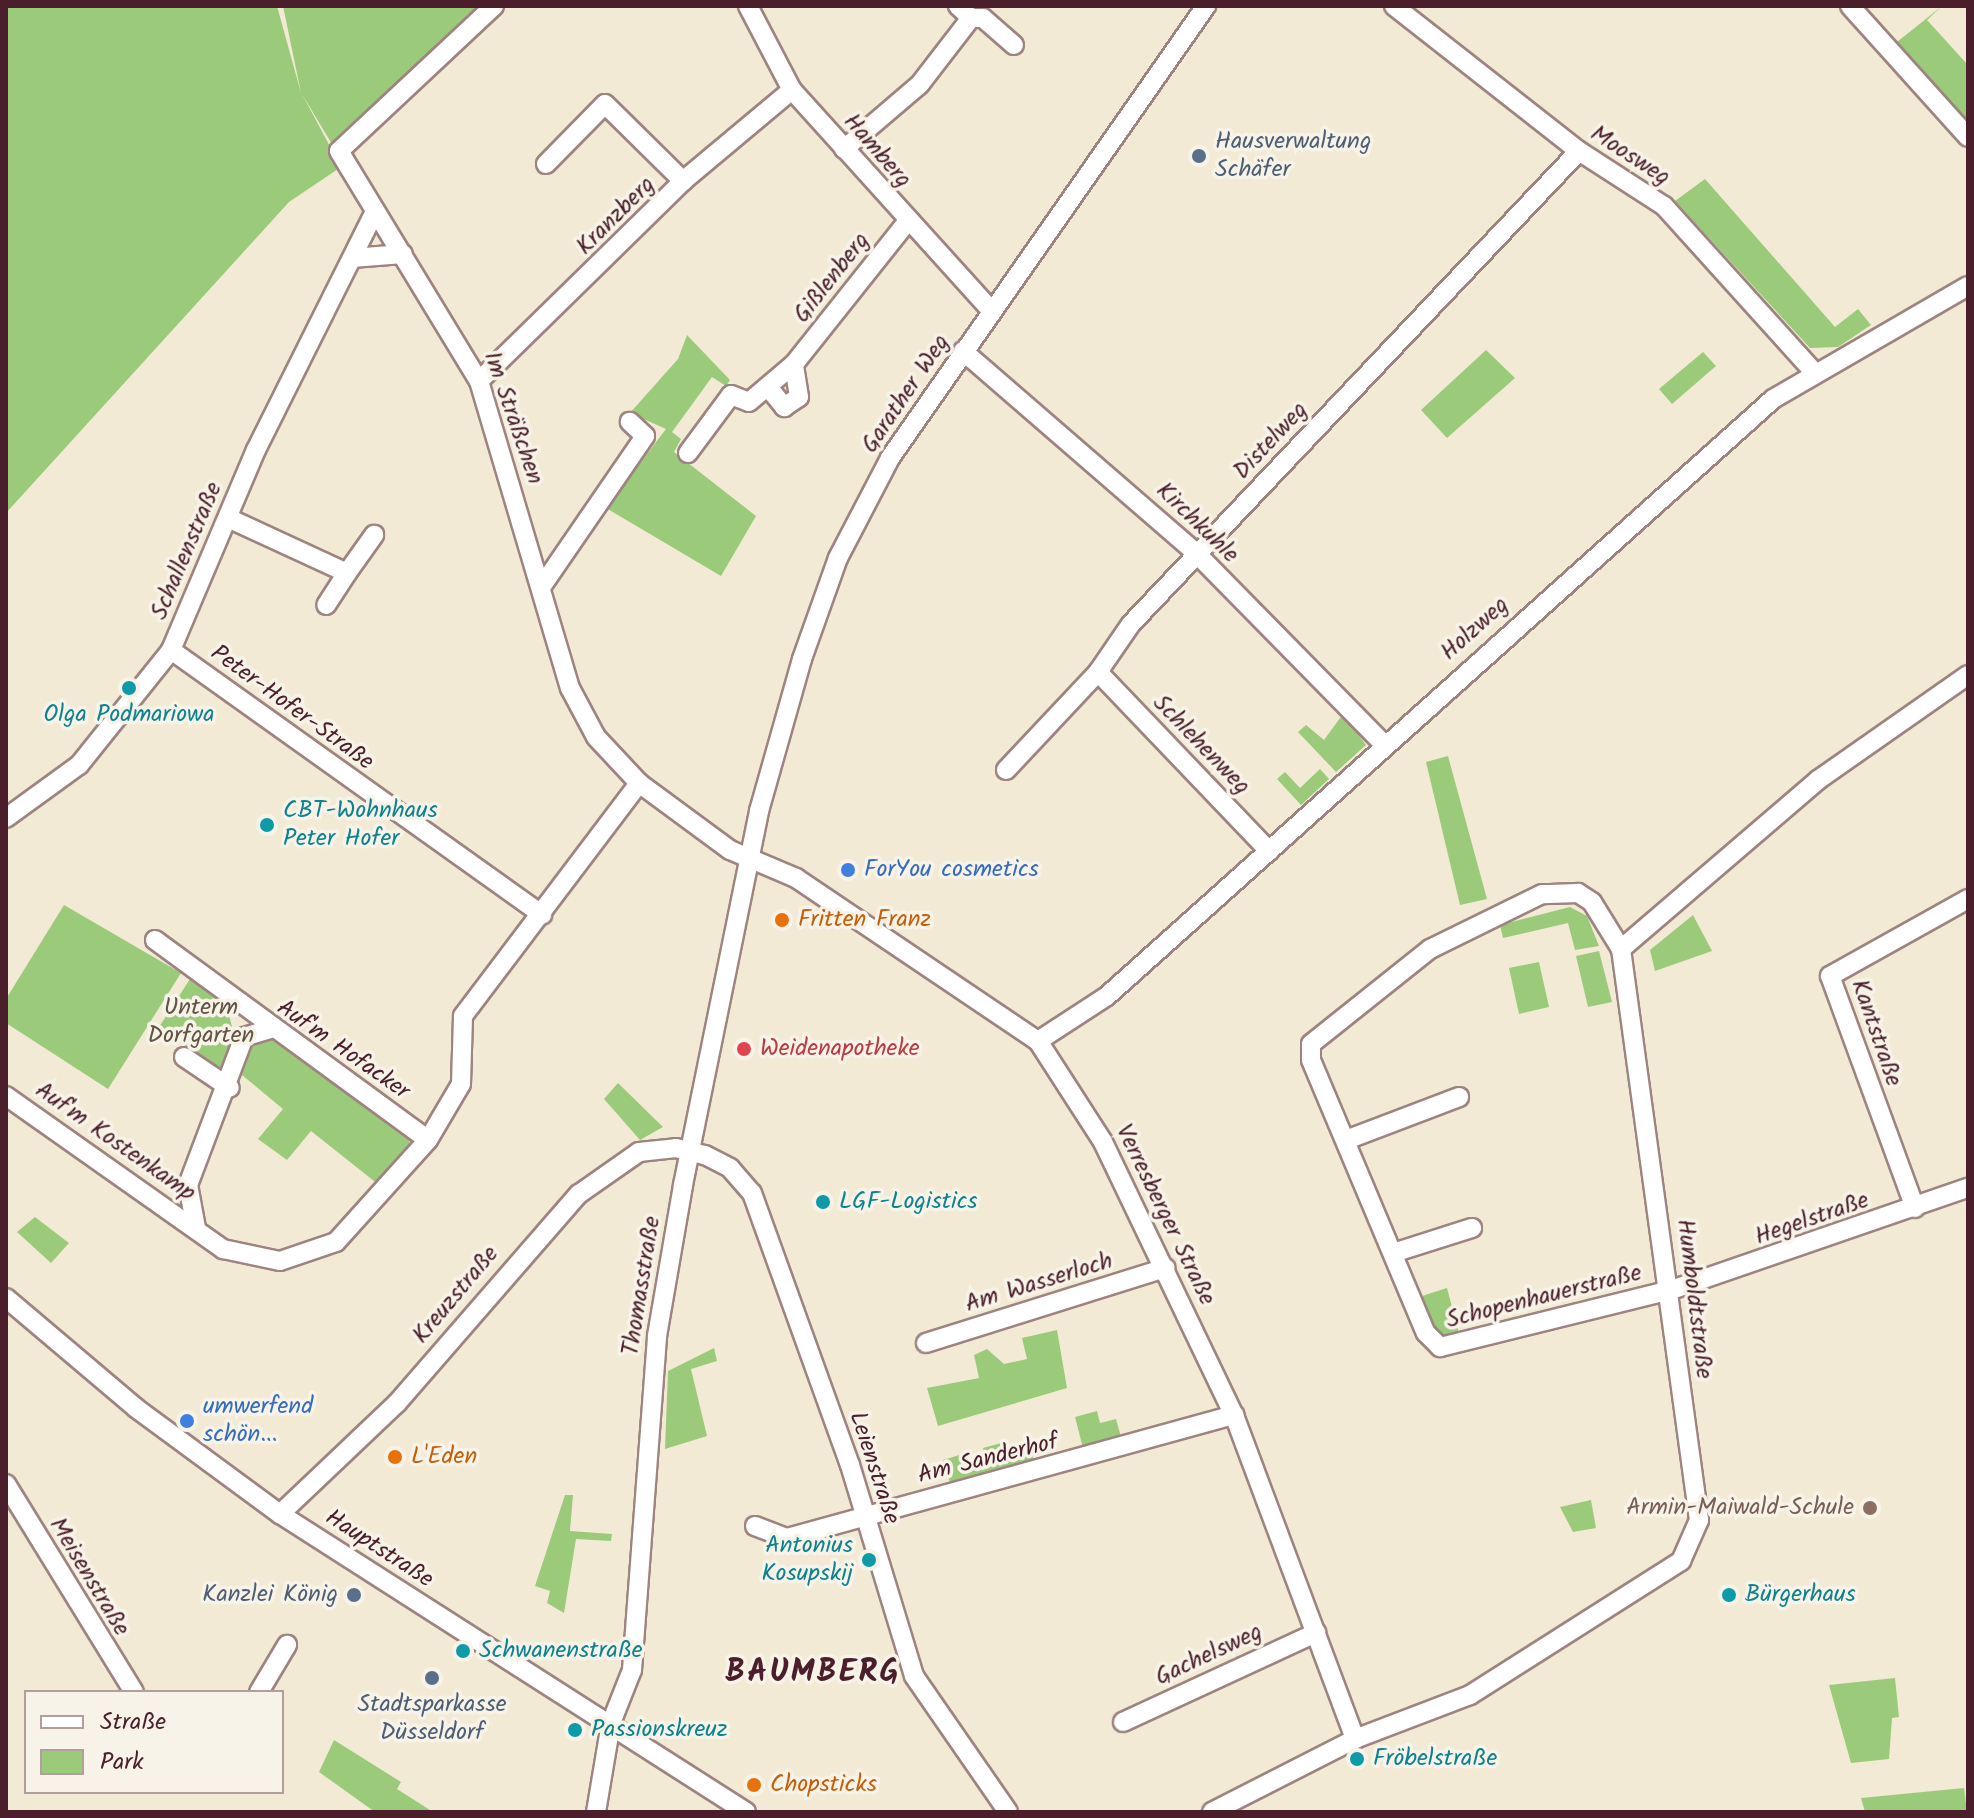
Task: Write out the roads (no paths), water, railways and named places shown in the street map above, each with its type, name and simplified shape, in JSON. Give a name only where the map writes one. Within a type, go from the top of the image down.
[{"type":"street","name":"Im Sträßchen","points":[[494,6],[339,151],[479,381],[570,688],[596,737],[639,783],[749,859]]},
{"type":"street","name":"Hamberg","points":[[748,6],[792,90],[907,222],[991,310]]},
{"type":"street","name":"Garather Weg","points":[[749,859],[780,732],[838,558],[890,458],[1206,6]]},
{"type":"street","name":"Moosweg","points":[[1394,6],[1579,151],[1664,206],[1814,372]]},
{"type":"street","points":[[1850,6],[1968,137]]},
{"type":"street","points":[[844,149],[920,84],[964,12],[983,18],[1014,45]]},
{"type":"street","name":"Kranzberg","points":[[479,381],[683,181],[792,90]]},
{"type":"street","points":[[546,164],[605,104],[683,181]]},
{"type":"street","name":"Distelweg","points":[[1006,770],[1098,672],[1131,624],[1579,151]]},
{"type":"street","name":"Schallenstraße","points":[[6,818],[79,765],[171,650],[228,518],[375,211]]},
{"type":"street","name":"Gißlenberg","points":[[688,453],[731,395],[749,402],[794,364],[907,222]]},
{"type":"street","points":[[352,258],[403,254]]},
{"type":"street","name":"Holzweg","points":[[1038,1041],[1107,996],[1709,451],[1814,372],[1968,286]]},
{"type":"street","name":"Kirchkuhle","points":[[963,351],[1197,554],[1384,744]]},
{"type":"street","points":[[768,387],[784,407],[799,397],[794,364]]},
{"type":"street","points":[[542,586],[645,436],[630,422]]},
{"type":"street","points":[[228,518],[347,573]]},
{"type":"street","points":[[326,605],[374,535]]},
{"type":"street","name":"Peter-Hofer-Straße","points":[[171,650],[542,915]]},
{"type":"street","name":"Schlehenweg","points":[[1098,672],[1269,851]]},
{"type":"street","points":[[1621,949],[1818,780],[1968,675]]},
{"type":"street","points":[[188,1185],[196,1228],[251,1257],[310,1254],[336,1242],[428,1140],[461,1084],[459,1023],[639,783]]},
{"type":"street","name":"Verresberger Straße","points":[[749,859],[796,878],[1038,1041],[1103,1142],[1234,1415],[1355,1739]]},
{"type":"street","name":"Thomasstraße","points":[[611,1723],[632,1670],[657,1336],[690,1151],[749,859]]},
{"type":"street","name":"Schopenhauerstraße","points":[[1621,949],[1592,902],[1557,891],[1481,919],[1377,985],[1311,1044],[1311,1060],[1426,1333],[1440,1347],[1671,1290]]},
{"type":"street","name":"Kantstraße","points":[[1915,1208],[1830,976],[1968,899]]},
{"type":"street","name":"Auf'm Hofacker","points":[[155,940],[270,1029],[428,1140]]},
{"type":"street","name":"Humboldtstraße","points":[[1221,1810],[1355,1739],[1470,1695],[1681,1561],[1699,1520],[1671,1290],[1621,949]]},
{"type":"street","points":[[160,1204],[188,1185],[230,1088],[244,1037],[235,1003]]},
{"type":"street","points":[[244,1037],[270,1029]]},
{"type":"street","points":[[184,1057],[230,1088]]},
{"type":"street","name":"Auf'm Kostenkamp","points":[[6,1096],[196,1228]]},
{"type":"street","points":[[1346,1140],[1459,1097]]},
{"type":"street","name":"Kreuzstraße","points":[[280,1514],[397,1403],[557,1213],[639,1152],[690,1151]]},
{"type":"street","name":"Leienstraße","points":[[690,1151],[730,1168],[752,1193],[864,1516],[914,1676],[1008,1812]]},
{"type":"street","name":"Hegelstraße","points":[[1671,1290],[1968,1188]]},
{"type":"street","points":[[1393,1253],[1472,1228]]},
{"type":"street","name":"Am Wasserloch","points":[[926,1343],[1166,1268]]},
{"type":"street","name":"Hauptstraße","points":[[6,1298],[136,1408],[280,1514],[746,1812]]},
{"type":"street","name":"Am Sanderhof","points":[[755,1526],[787,1538],[1234,1415]]},
{"type":"street","name":"Meisenstraße","points":[[6,1484],[133,1690]]},
{"type":"street","name":"Gachelsweg","points":[[1123,1722],[1316,1633]]},
{"type":"street","points":[[260,1690],[287,1645]]},
{"type":"street","points":[[596,1812],[611,1723]]},
{"type":"place","name":"Hausverwaltung Schäfer","points":[[1199,156]]},
{"type":"place","name":"Olga Podmariowa","points":[[129,688]]},
{"type":"place","name":"CBT-Wohnhaus Peter Hofer","points":[[267,825]]},
{"type":"place","name":"ForYou cosmetics","points":[[848,870]]},
{"type":"place","name":"Fritten Franz","points":[[782,920]]},
{"type":"place","name":"Weidenapotheke","points":[[744,1049]]},
{"type":"place","name":"LGF-Logistics","points":[[823,1202]]},
{"type":"place","name":"umwerfend schön...","points":[[187,1421]]},
{"type":"place","name":"L'Eden","points":[[395,1457]]},
{"type":"place","name":"Armin-Maiwald-Schule","points":[[1870,1508]]},
{"type":"place","name":"Antonius Kosupskij","points":[[869,1560]]},
{"type":"place","name":"Kanzlei König","points":[[354,1595]]},
{"type":"place","name":"Bürgerhaus","points":[[1729,1595]]},
{"type":"place","name":"Schwanenstraße","points":[[463,1651]]},
{"type":"place","name":"Stadtsparkasse Düsseldorf","points":[[432,1678]]},
{"type":"place","name":"Passionskreuz","points":[[575,1730]]},
{"type":"place","name":"Fröbelstraße","points":[[1357,1759]]},
{"type":"place","name":"Chopsticks","points":[[754,1785]]},
{"type":"district","name":"BAUMBERG","points":[[813,1673]]},
{"type":"park label","name":"Unterm Dorfgarten","points":[[201,1022]]}]
